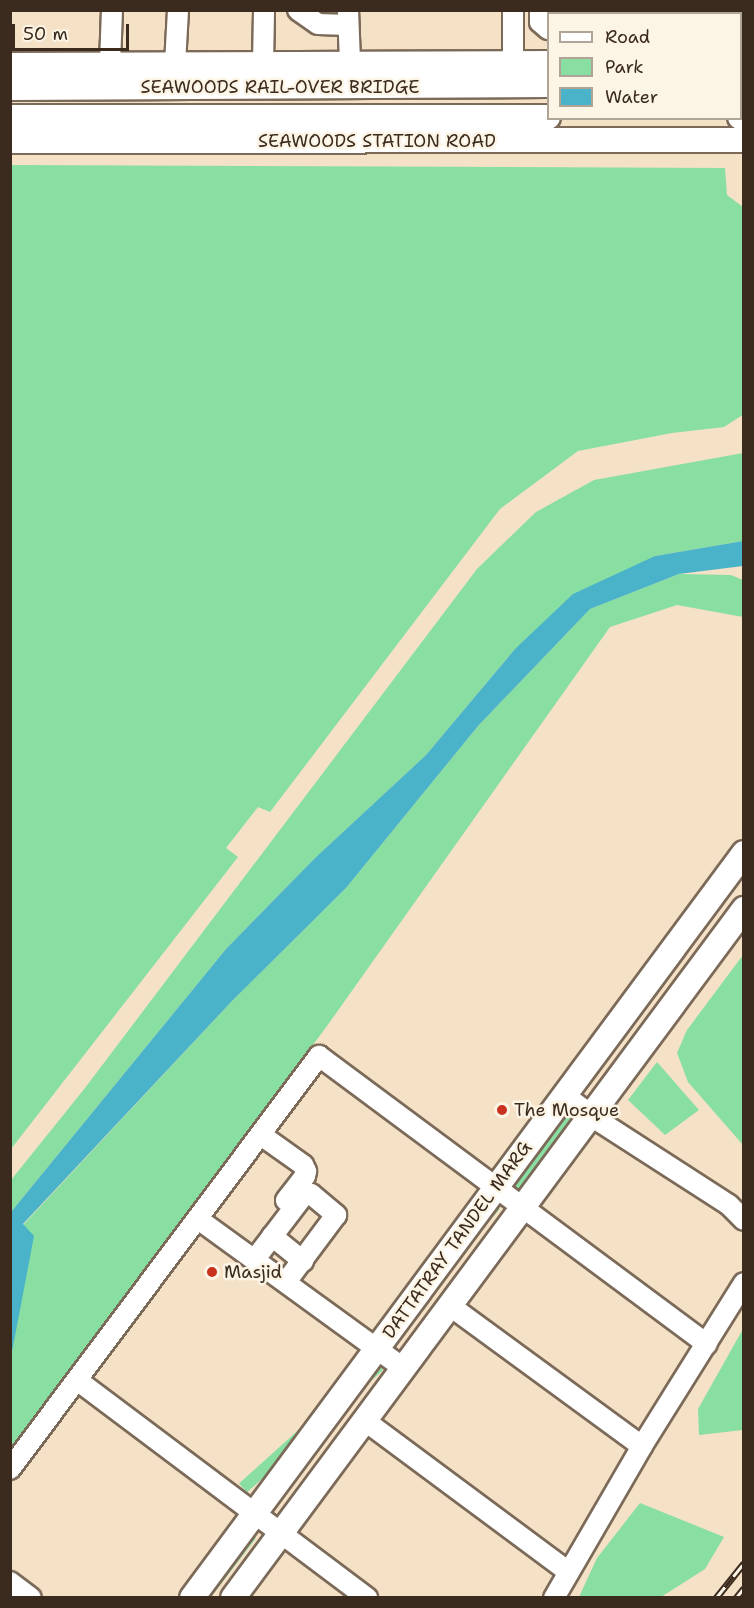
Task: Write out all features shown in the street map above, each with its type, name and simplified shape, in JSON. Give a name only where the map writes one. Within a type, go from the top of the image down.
[{"type":"main road","points":[[10,65],[547,63]]},
{"type":"main road","name":"SEAWOODS RAIL-OVER BRIDGE","points":[[10,88],[547,85]]},
{"type":"main road","name":"SEAWOODS RAIL-OVER BRIDGE","points":[[10,117],[547,117]]},
{"type":"main road","name":"SEAWOODS STATION ROAD","points":[[10,141],[744,140]]},
{"type":"main road","name":"DATTATRAY TANDEL MARG","points":[[192,1598],[744,853]]},
{"type":"main road","name":"DATTATRAY TANDEL MARG","points":[[233,1598],[744,909]]},
{"type":"street","points":[[110,64],[112,10]]},
{"type":"street","points":[[175,64],[178,10]]},
{"type":"street","points":[[263,64],[264,10]]},
{"type":"street","points":[[298,10],[318,24],[348,18],[350,63]]},
{"type":"street","points":[[513,10],[513,63]]},
{"type":"street","points":[[540,10],[540,22],[547,27]]},
{"type":"street","points":[[10,1469],[319,1056],[707,1344]]},
{"type":"street","points":[[564,1095],[729,1205],[744,1220]]},
{"type":"street","points":[[250,1256],[305,1176],[306,1171],[303,1165],[261,1135]]},
{"type":"street","points":[[250,1256],[272,1236],[306,1193],[335,1212],[334,1220],[286,1282]]},
{"type":"street","points":[[198,1219],[403,1368]]},
{"type":"street","points":[[272,1236],[303,1261]]},
{"type":"street","points":[[554,1598],[642,1446],[744,1283]]},
{"type":"street","points":[[449,1305],[642,1446]]},
{"type":"street","points":[[77,1380],[367,1598]]},
{"type":"street","points":[[364,1420],[569,1572]]},
{"type":"street","points":[[10,1582],[31,1598]]},
{"type":"green space","points":[[743,11],[743,41],[742,12],[618,12]]},
{"type":"green space","points":[[11,165],[725,168],[727,195],[743,207],[744,414],[724,427],[672,433],[578,451],[500,509],[270,812],[258,807],[226,848],[238,857],[11,1149]]},
{"type":"green space","points":[[743,453],[743,541],[655,556],[515,649],[426,755],[315,858],[226,949],[11,1212],[11,1180],[85,1088],[477,569],[536,512],[594,480]]},
{"type":"green space","points":[[679,574],[731,575],[743,580],[743,617],[677,605],[610,627],[327,1026],[11,1450],[11,1357],[17,1319],[23,1225],[232,1001],[346,888],[478,726],[590,609]]},
{"type":"green space","points":[[743,955],[743,1145],[688,1082],[677,1053],[687,1030]]},
{"type":"green space","points":[[657,1062],[699,1110],[665,1135],[628,1100]]},
{"type":"green space","points":[[563,1106],[574,1113],[523,1195],[512,1188]]},
{"type":"green space","points":[[493,1203],[500,1209],[385,1341],[378,1335]]},
{"type":"green space","points":[[743,1329],[743,1430],[699,1435],[698,1409]]},
{"type":"green space","points":[[375,1361],[383,1370],[247,1492],[239,1483]]},
{"type":"green space","points":[[640,1503],[724,1537],[705,1569],[661,1597],[579,1597],[597,1558]]},
{"type":"green space","points":[[247,1531],[256,1538],[211,1597],[198,1598]]},
{"type":"water","points":[[743,541],[743,566],[679,574],[590,609],[478,726],[346,888],[232,1001],[23,1224],[34,1236],[11,1357],[11,1212],[226,949],[315,858],[426,755],[515,649],[573,594],[655,556]]},
{"type":"railway","points":[[716,1598],[744,1563]]},
{"type":"railway","points":[[736,1598],[744,1588]]},
{"type":"place","name":"The Mosque","points":[[502,1110]]},
{"type":"place","name":"Masjid","points":[[212,1272]]}]
